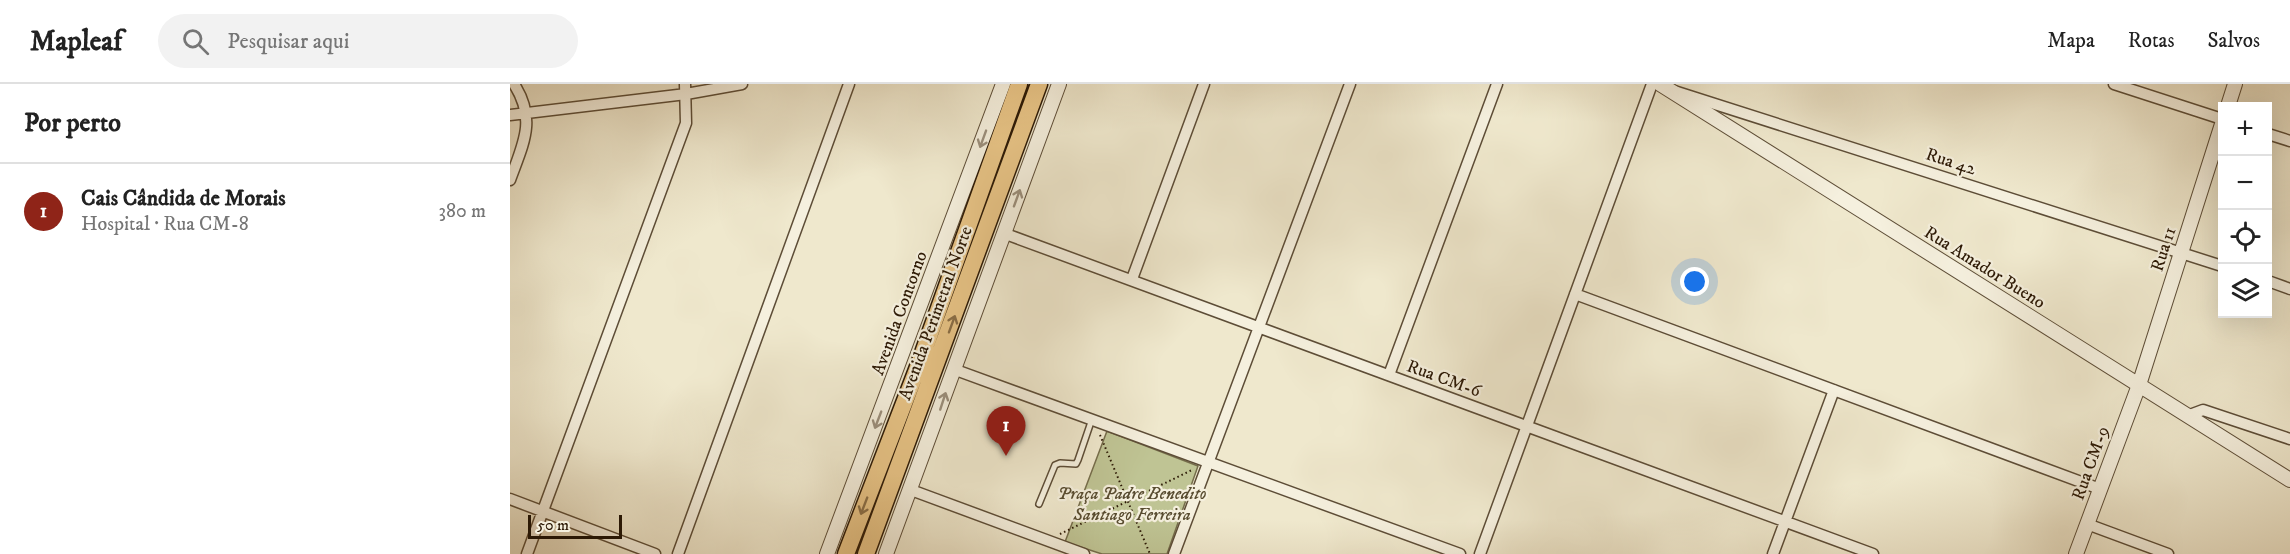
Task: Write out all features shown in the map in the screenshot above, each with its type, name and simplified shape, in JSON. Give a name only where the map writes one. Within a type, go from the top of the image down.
[{"type":"highway","name":"Avenida Perimetral Norte","points":[[846,554],[918,367],[1019,84]]},
{"type":"highway","name":"Avenida Perimetral Norte","points":[[866,554],[1039,84]]},
{"type":"street","points":[[510,180],[526,137],[528,113],[514,84]]},
{"type":"street","points":[[510,115],[686,89],[742,84]]},
{"type":"street","points":[[678,554],[849,84]]},
{"type":"street","name":"Avenida Contorno","points":[[827,554],[1003,84]]},
{"type":"street","points":[[886,554],[1059,84]]},
{"type":"street","points":[[1132,279],[1204,84]]},
{"type":"street","points":[[1174,554],[1350,84]]},
{"type":"street","points":[[1389,375],[1497,84]]},
{"type":"street","points":[[1480,554],[1652,84]]},
{"type":"street","points":[[2114,84],[2218,120]]},
{"type":"street","points":[[2229,102],[2235,84]]},
{"type":"street","name":"Rua 42","points":[[1665,87],[2218,264]]},
{"type":"street","name":"Rua Amador Bueno","points":[[1665,87],[2290,480]]},
{"type":"street","points":[[527,554],[686,123],[686,89]]},
{"type":"street","points":[[2272,135],[2290,141]]},
{"type":"street","name":"Rua 11","points":[[2139,385],[2218,138]]},
{"type":"street","name":"Rua CM-6","points":[[1004,233],[1873,554]]},
{"type":"street","points":[[2272,282],[2290,289]]},
{"type":"street","points":[[1575,294],[2100,489]]},
{"type":"street","points":[[953,369],[1460,554]]},
{"type":"street","name":"Rua CM-9","points":[[2076,554],[2139,385]]},
{"type":"street","points":[[1773,554],[1834,390]]},
{"type":"street","points":[[2187,416],[2203,410],[2290,439]]},
{"type":"street","points":[[911,490],[1084,554]]},
{"type":"street","points":[[510,499],[655,554]]},
{"type":"street","points":[[2087,524],[2168,554]]},
{"type":"lane","points":[[1039,504],[1055,465],[1076,464],[1093,419]]},
{"type":"path","points":[[1093,419],[1150,554]]},
{"type":"path","points":[[1047,540],[1209,462]]},
{"type":"green space","name":"Praça Padre Benedito Santiago Ferreira","points":[[1107,431],[1198,466],[1167,554],[1102,554],[1065,542]]},
{"type":"place","name":"Cais Cândida de Morais","points":[[1006,456]]}]
